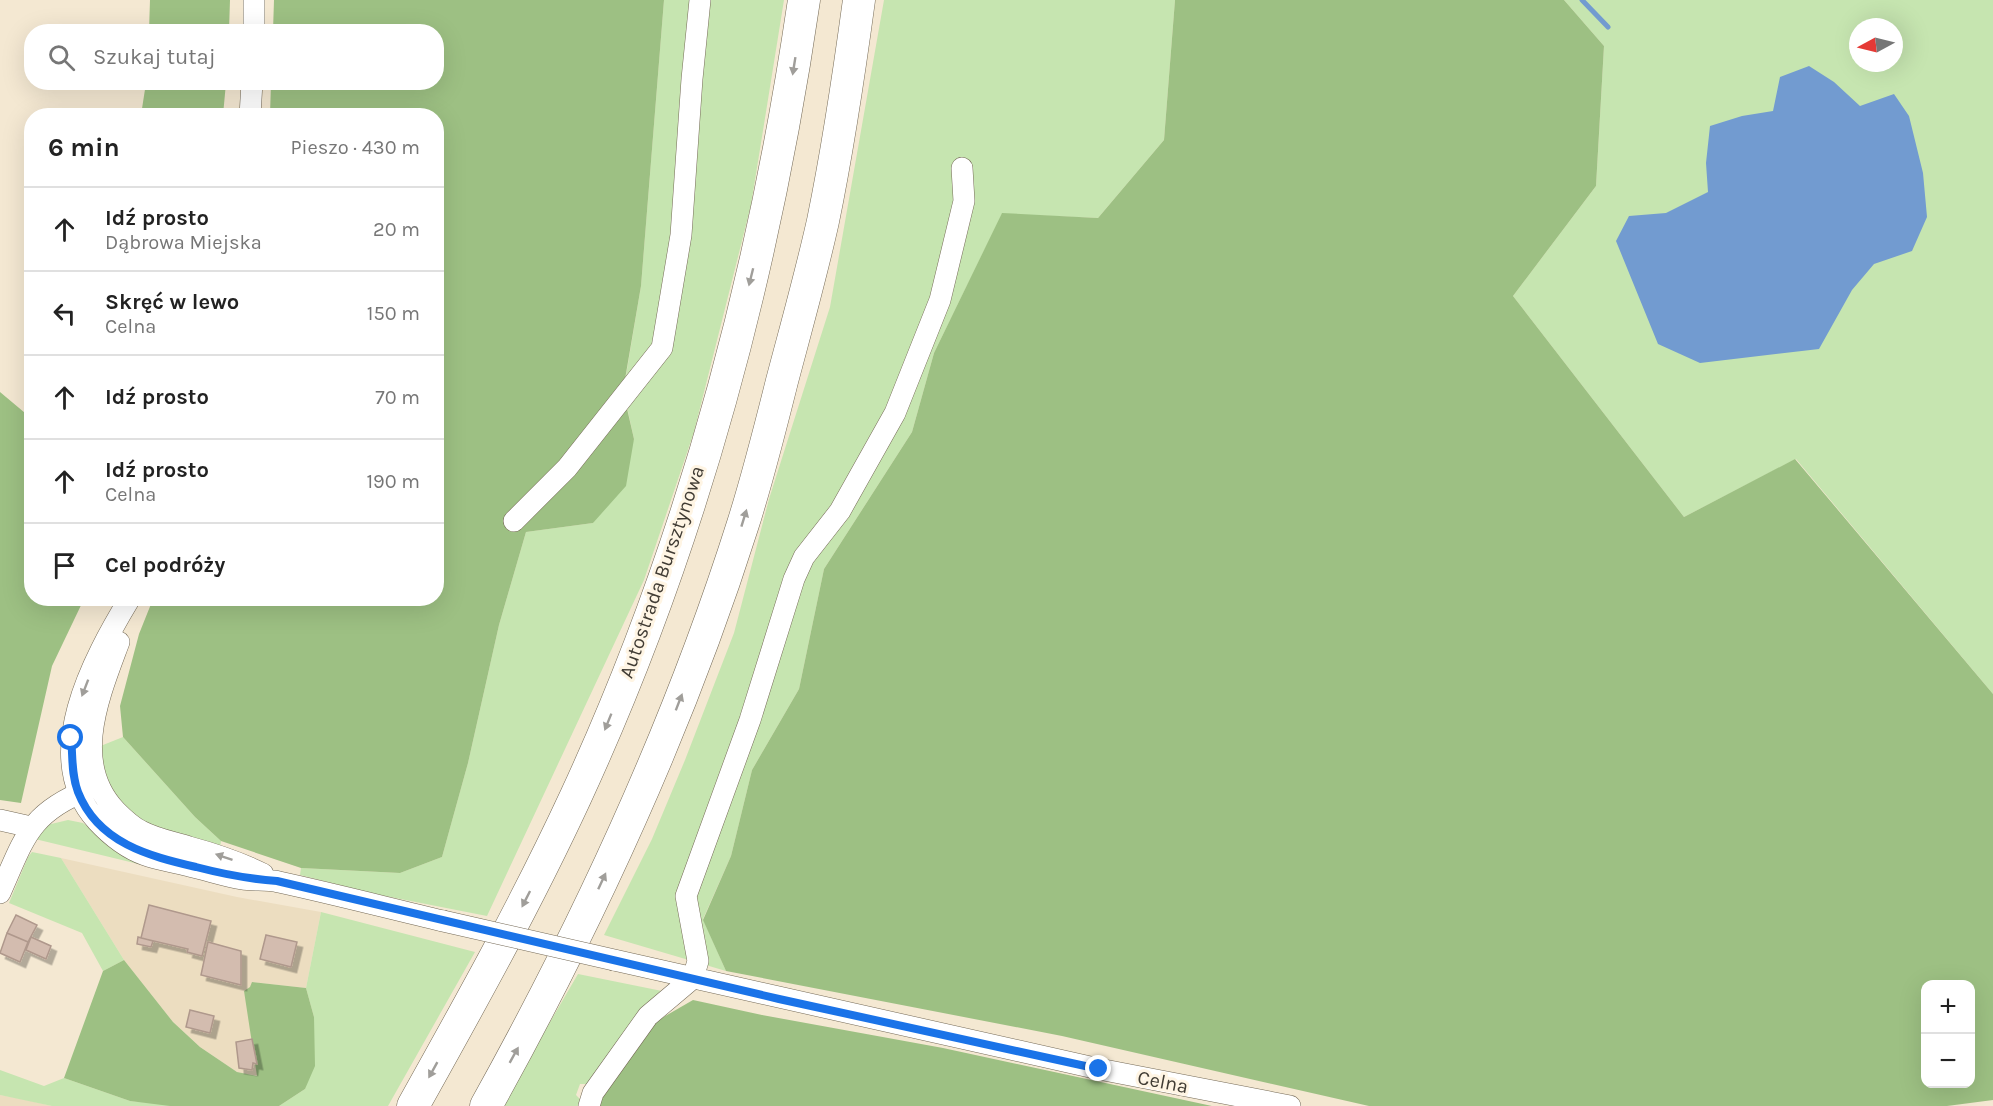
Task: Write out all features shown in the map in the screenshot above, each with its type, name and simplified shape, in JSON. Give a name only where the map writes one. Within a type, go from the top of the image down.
[{"type":"highway","name":"Autostrada Bursztynowa","points":[[413,1106],[523,905],[577,794],[638,646],[675,546],[717,412],[765,220],[786,112],[804,0]]},
{"type":"highway","points":[[486,1106],[550,988],[640,795],[683,690],[742,525],[823,221],[841,129],[860,0]]},
{"type":"street","points":[[254,0],[254,24]]},
{"type":"street","points":[[514,521],[567,468],[662,348],[681,235],[700,0]]},
{"type":"street","points":[[250,108],[252,90]]},
{"type":"street","points":[[589,1106],[593,1093],[648,1016],[693,978],[698,961],[686,896],[750,720],[794,579],[804,556],[840,511],[895,413],[940,300],[964,201],[962,168]]},
{"type":"street","points":[[126,606],[108,633],[76,714],[71,738],[78,793],[90,813],[107,831],[123,844],[145,854],[243,879],[277,881]]},
{"type":"street","points":[[129,606],[94,716],[91,742],[93,767],[98,785],[107,801],[126,821],[142,831],[230,859],[277,881]]},
{"type":"street","points":[[0,893],[31,827],[56,805],[98,785]]},
{"type":"street","points":[[0,820],[31,827]]},
{"type":"street","name":"Celna","points":[[277,881],[443,921],[1099,1069],[1290,1106]]},
{"type":"shaded area","points":[[61,858],[237,897],[321,912],[306,988],[252,982],[258,1076],[237,1072],[200,1047],[173,1022],[124,960]]},
{"type":"shaded area","points":[[0,1095],[22,1099],[52,1106],[0,1106]]},
{"type":"green space","points":[[150,0],[230,0],[229,24],[149,24]]},
{"type":"green space","points":[[274,0],[664,0],[641,286],[623,391],[634,439],[626,486],[593,523],[526,532],[499,625],[468,763],[442,857],[400,873],[301,868],[221,841],[195,817],[123,737],[120,706],[139,634],[150,606],[444,606],[444,108],[270,108],[271,90],[444,90],[444,24],[273,24]]},
{"type":"green space","points":[[664,0],[694,0],[673,233],[653,345],[625,381],[641,286]]},
{"type":"green space","points":[[705,0],[784,0],[751,205],[694,432],[644,580],[487,916],[375,894],[300,875],[301,868],[400,873],[442,857],[468,763],[499,625],[526,532],[593,523],[634,439],[627,407],[667,349]]},
{"type":"green space","points":[[884,0],[1175,0],[1164,140],[1098,218],[1002,214],[934,353],[912,432],[824,569],[799,689],[752,770],[731,856],[703,919],[726,971],[604,935],[652,839],[734,633],[769,499],[830,307]]},
{"type":"green space","points":[[1175,0],[1564,0],[1604,46],[1596,186],[1513,296],[1684,517],[1795,459],[1993,694],[1993,1100],[1947,1106],[1369,1106],[1062,1036],[726,971],[703,920],[731,856],[752,770],[799,689],[824,569],[912,432],[934,353],[1002,213],[1098,218],[1164,140]]},
{"type":"green space","points":[[1564,0],[1993,0],[1993,694],[1796,459],[1684,517],[1513,296],[1596,186],[1604,46]]},
{"type":"green space","points":[[145,90],[225,90],[224,108],[142,108]]},
{"type":"green space","points":[[0,392],[24,412],[24,606],[81,606],[52,666],[21,803],[0,800]]},
{"type":"green space","points":[[123,737],[195,817],[221,841],[220,849],[146,823],[132,814],[106,784],[98,747]]},
{"type":"green space","points":[[68,820],[83,823],[103,839],[217,883],[35,839],[47,825]]},
{"type":"green space","points":[[32,852],[61,858],[124,960],[103,971],[82,933],[9,903]]},
{"type":"green space","points":[[321,912],[475,952],[388,1106],[279,1106],[305,1089],[314,1017],[306,988]]},
{"type":"green space","points":[[124,960],[173,1022],[200,1047],[237,1072],[257,1076],[244,991],[250,987],[252,982],[306,988],[314,1017],[315,1066],[305,1089],[279,1106],[170,1106],[130,1101],[64,1078],[103,971]]},
{"type":"green space","points":[[578,974],[662,991],[591,1084],[580,1084],[576,1095],[582,1101],[581,1106],[501,1106]]},
{"type":"green space","points":[[693,1000],[943,1048],[1212,1106],[596,1106],[648,1026]]},
{"type":"green space","points":[[0,1070],[44,1086],[64,1078],[130,1101],[190,1106],[52,1106],[0,1095]]},
{"type":"water","points":[[1809,66],[1834,82],[1860,106],[1894,94],[1909,116],[1923,173],[1927,217],[1912,251],[1874,264],[1852,290],[1819,349],[1700,363],[1658,344],[1616,241],[1629,216],[1666,213],[1708,192],[1706,163],[1710,126],[1742,116],[1773,111],[1780,77]]},
{"type":"building","points":[[149,905],[211,921],[202,956],[187,952],[188,949],[141,938]]},
{"type":"building","points":[[16,915],[37,925],[28,942],[7,933]]},
{"type":"building","points":[[7,933],[28,942],[20,962],[0,953]]},
{"type":"building","points":[[266,935],[297,942],[291,967],[260,959]]},
{"type":"building","points":[[31,937],[51,946],[46,959],[26,950]]},
{"type":"building","points":[[138,937],[153,941],[151,947],[137,944]]},
{"type":"building","points":[[208,942],[241,951],[241,985],[201,975]]},
{"type":"building","points":[[190,1010],[214,1016],[210,1033],[186,1027]]},
{"type":"building","points":[[252,1039],[257,1064],[253,1063],[252,1070],[239,1068],[236,1042]]},
{"type":"waterway","points":[[1582,0],[1608,27]]},
{"type":"route","points":[[71,738],[73,774],[78,793],[90,813],[123,844],[145,854],[243,879],[277,881],[779,999],[1099,1069]]}]
